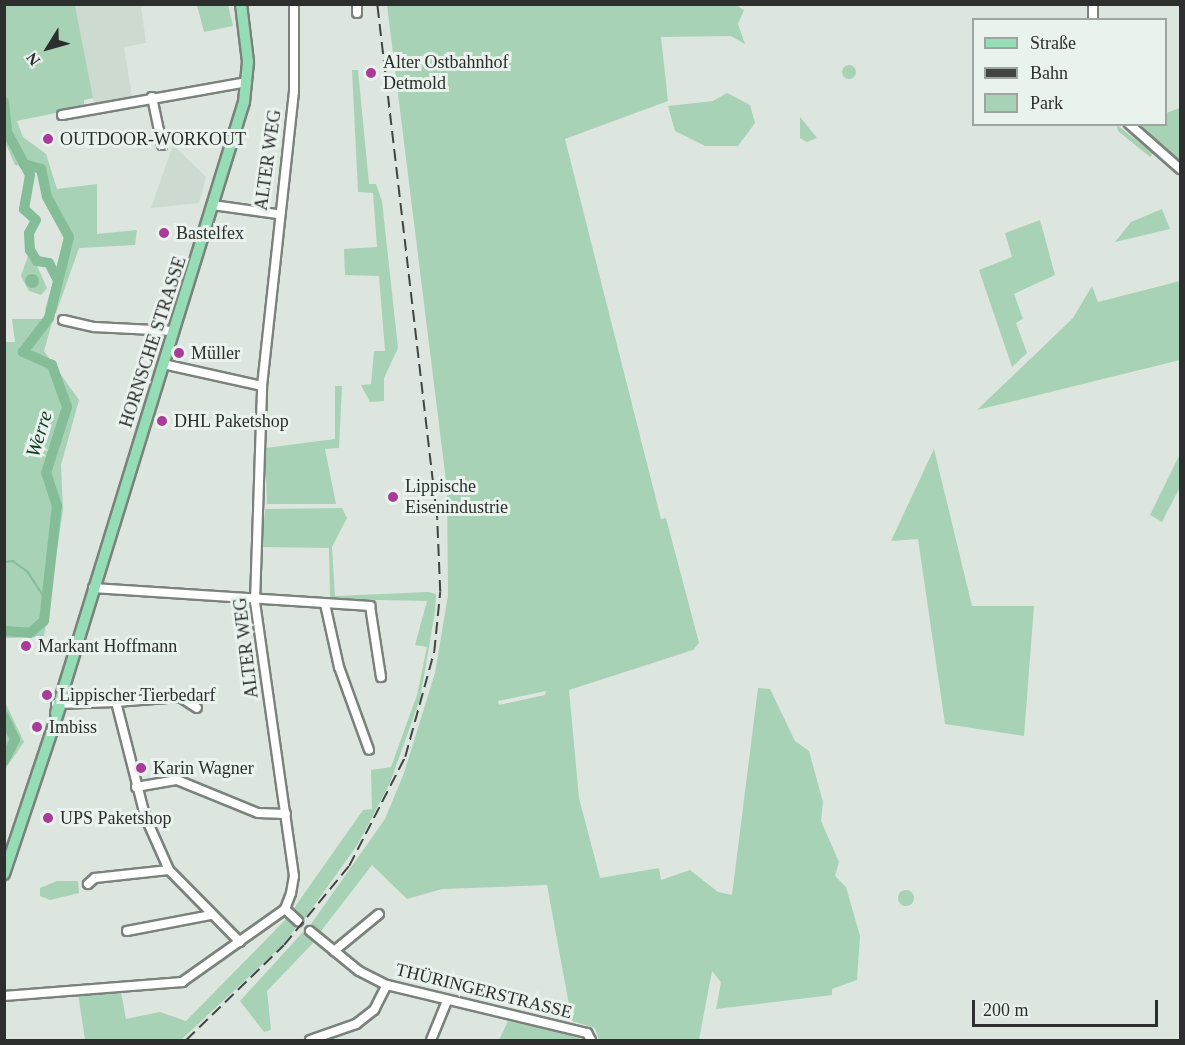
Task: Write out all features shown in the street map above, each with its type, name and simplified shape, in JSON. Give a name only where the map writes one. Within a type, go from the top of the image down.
[{"type":"main road","name":"HORNSCHE STRASSE","points":[[4,874],[58,708],[63,685],[213,205],[247,82],[241,4]]},
{"type":"street","name":"ALTER WEG","points":[[285,909],[294,876],[255,602],[262,386],[277,214],[294,92],[294,4]]},
{"type":"street","points":[[62,115],[247,82]]},
{"type":"street","points":[[152,98],[162,145]]},
{"type":"street","points":[[1131,126],[1180,169]]},
{"type":"street","points":[[213,205],[277,214]]},
{"type":"street","points":[[63,320],[94,327],[173,331]]},
{"type":"street","points":[[163,364],[262,386]]},
{"type":"street","points":[[93,588],[255,602],[372,607],[381,677]]},
{"type":"street","points":[[325,604],[339,668],[369,750]]},
{"type":"street","points":[[58,708],[180,697],[197,708]]},
{"type":"street","points":[[116,702],[136,788],[169,870],[240,942]]},
{"type":"street","points":[[136,788],[177,780],[258,813],[286,814]]},
{"type":"street","points":[[88,884],[104,876],[169,870]]},
{"type":"street","points":[[4,996],[92,986],[170,986],[240,942],[285,909],[298,921]]},
{"type":"street","points":[[334,951],[379,914]]},
{"type":"street","points":[[127,931],[211,915]]},
{"type":"street","name":"THÜRINGERSTRASSE","points":[[310,931],[334,951],[387,985],[447,1002],[587,1033],[591,1041]]},
{"type":"street","points":[[310,1041],[357,1024],[374,1010],[387,985]]},
{"type":"street","points":[[431,1041],[447,1002]]},
{"type":"shaded area","points":[[75,5],[141,6],[146,43],[124,47],[132,97],[94,104]]},
{"type":"shaded area","points":[[173,145],[206,177],[199,203],[151,208]]},
{"type":"shaded area","points":[[29,274],[35,274],[39,281],[35,288],[29,288],[25,284],[25,278]]},
{"type":"green space","points":[[4,5],[75,5],[93,98],[84,100],[84,107],[17,121],[23,137],[46,154],[57,189],[97,184],[97,234],[137,230],[135,245],[79,248],[56,313],[45,310],[66,235],[40,168],[15,165],[5,142]]},
{"type":"green space","points":[[197,5],[228,5],[233,26],[204,32]]},
{"type":"green space","points":[[387,5],[736,5],[744,10],[738,24],[745,44],[731,36],[661,37],[668,101],[565,139],[661,519],[666,518],[699,643],[693,650],[569,690],[579,798],[600,878],[659,868],[661,880],[690,870],[718,892],[732,895],[758,688],[770,689],[795,741],[809,751],[823,802],[821,821],[839,862],[835,876],[846,887],[860,936],[857,980],[832,989],[832,995],[716,1009],[721,982],[712,971],[699,1040],[599,1040],[595,1028],[572,1021],[547,885],[442,889],[407,899],[372,865],[318,935],[309,927],[385,819],[404,773],[435,673],[448,595],[447,489]],"holes":[[[546,691],[545,695],[499,705],[498,701]]]},
{"type":"green space","points":[[849,65],[854,67],[856,72],[854,77],[849,79],[844,77],[842,72],[844,67]]},
{"type":"green space","points":[[352,70],[358,70],[369,184],[376,184],[382,201],[398,348],[384,378],[384,401],[370,402],[361,385],[371,384],[374,351],[385,351],[379,276],[345,275],[344,249],[377,247],[373,193],[358,192]]},
{"type":"green space","points":[[727,93],[750,105],[755,123],[738,146],[705,146],[675,131],[668,106],[713,101]]},
{"type":"green space","points":[[1180,108],[1180,162],[1136,126],[1167,126],[1167,113]]},
{"type":"green space","points":[[800,117],[817,138],[807,142],[800,138]]},
{"type":"green space","points":[[1117,126],[1153,153],[1150,157],[1118,131]]},
{"type":"green space","name":"OUTDOOR-WORKOUT","points":[[48,131],[56,139],[48,147],[40,139]]},
{"type":"green space","points":[[1162,209],[1170,229],[1115,242],[1131,222]]},
{"type":"green space","points":[[1040,220],[1055,275],[1014,294],[1023,319],[1016,323],[1027,353],[1012,367],[979,270],[1012,257],[1005,233]]},
{"type":"green space","points":[[30,250],[47,288],[41,295],[29,291],[21,276]]},
{"type":"green space","points":[[1180,281],[1180,360],[977,410],[1073,318],[1092,286],[1098,302]]},
{"type":"green space","points":[[12,319],[53,319],[44,351],[79,400],[61,465],[63,510],[44,637],[5,638],[4,342],[15,342]]},
{"type":"green space","points":[[335,386],[342,386],[339,448],[325,449],[336,504],[267,504],[265,448],[335,439]]},
{"type":"green space","points":[[934,449],[972,606],[1034,606],[1024,736],[945,724],[918,539],[891,541]]},
{"type":"green space","points":[[1180,454],[1180,487],[1162,522],[1150,515]]},
{"type":"green space","points":[[342,508],[347,518],[332,547],[335,596],[428,592],[436,594],[435,612],[420,699],[390,783],[358,844],[303,921],[292,911],[363,810],[372,809],[371,770],[391,767],[417,695],[427,647],[415,645],[427,601],[330,599],[329,548],[262,547],[265,509]]},
{"type":"green space","points":[[5,702],[24,742],[4,769]]},
{"type":"green space","points":[[57,881],[78,881],[79,893],[50,900],[40,896],[40,888]]},
{"type":"green space","points":[[903,890],[909,890],[914,898],[912,904],[903,906],[898,901],[898,895]]},
{"type":"green space","points":[[288,917],[298,925],[282,946],[181,1040],[85,1040],[78,993],[121,992],[126,1019],[160,1012],[186,1021]]},
{"type":"green space","points":[[303,932],[314,942],[267,991],[271,1030],[264,1032],[240,1001]]},
{"type":"green space","points":[[508,1021],[560,1032],[584,1040],[499,1040]]},
{"type":"waterway","name":"Werre","points":[[4,102],[7,129]]},
{"type":"waterway","name":"Werre","points":[[4,126],[30,175],[24,209],[36,220],[29,233],[30,250],[37,261],[49,263],[58,281]]},
{"type":"waterway","name":"Werre","points":[[4,631],[30,633],[44,621],[57,506],[46,473],[67,407],[52,365],[23,352],[49,318],[69,237],[47,197],[41,169],[24,164]]},
{"type":"waterway","points":[[4,562],[13,561],[28,572],[45,598]]},
{"type":"waterway","name":"Werre","points":[[4,716],[15,740],[4,761]]},
{"type":"railway","points":[[186,1040],[284,945],[349,866],[405,757],[434,652],[440,592],[437,519],[377,4]]},
{"type":"place","name":"Alter Ostbahnhof Detmold","points":[[371,73]]},
{"type":"place","name":"OUTDOOR-WORKOUT","points":[[48,139]]},
{"type":"place","name":"Bastelfex","points":[[164,233]]},
{"type":"place","name":"Müller","points":[[179,353]]},
{"type":"place","name":"DHL Paketshop","points":[[162,421]]},
{"type":"place","name":"Lippische Eisenindustrie","points":[[393,497]]},
{"type":"place","name":"Markant Hoffmann","points":[[26,646]]},
{"type":"place","name":"Lippischer Tierbedarf","points":[[47,695]]},
{"type":"place","name":"Imbiss","points":[[37,727]]},
{"type":"place","name":"Karin Wagner","points":[[141,768]]},
{"type":"place","name":"UPS Paketshop","points":[[48,818]]}]
